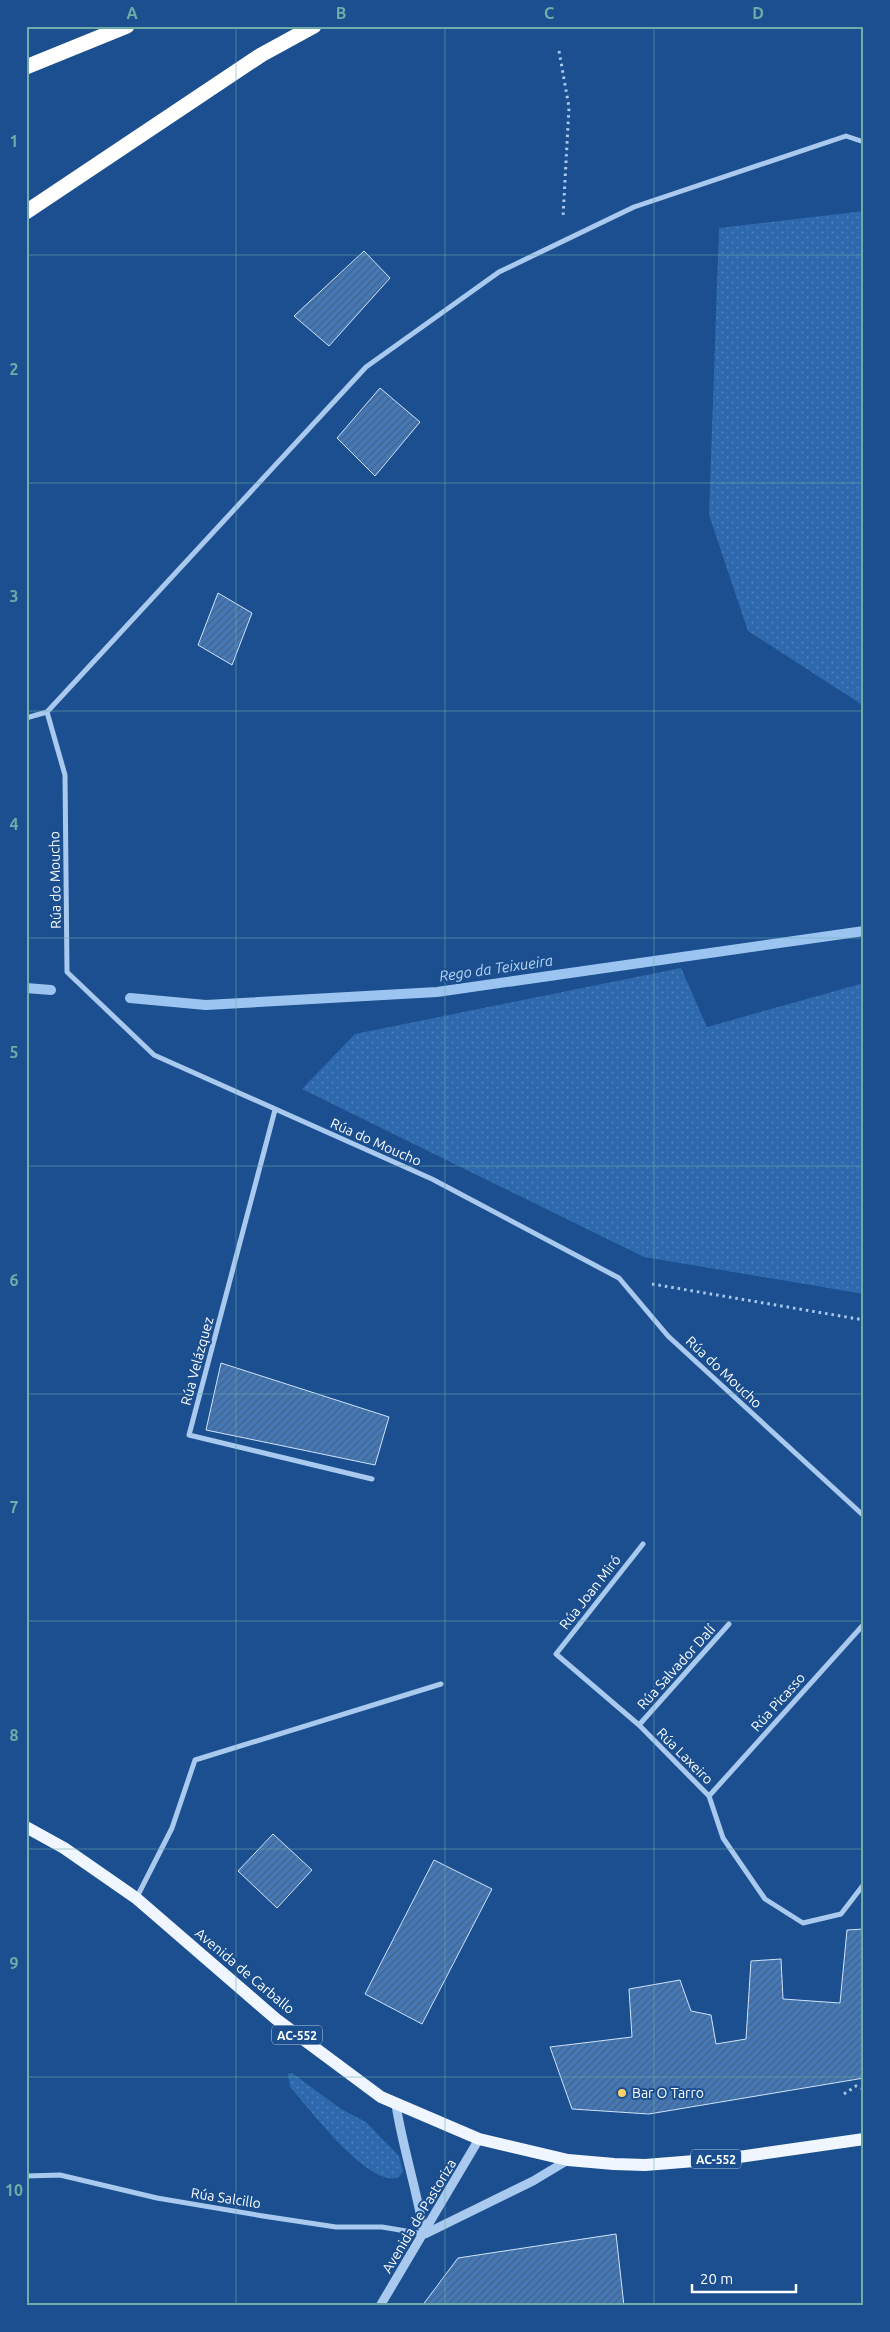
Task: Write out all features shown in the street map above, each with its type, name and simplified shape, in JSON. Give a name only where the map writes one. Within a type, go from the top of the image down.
[{"type":"highway","points":[[26,67],[127,26]]},
{"type":"highway","points":[[26,212],[261,55],[314,26]]},
{"type":"main road","name":"Avenida de Carballo","points":[[26,1827],[64,1848],[136,1898],[276,2019],[381,2097],[479,2139],[568,2160],[614,2164],[655,2164],[732,2158],[864,2140]]},
{"type":"street","points":[[26,718],[48,712],[366,367],[499,272],[634,207],[846,136],[864,142]]},
{"type":"street","name":"Rúa do Moucho","points":[[48,712],[65,775],[68,972],[154,1055],[432,1179],[619,1278],[668,1336],[864,1516]]},
{"type":"street","name":"Rúa Velázquez","points":[[276,1110],[189,1435],[372,1479]]},
{"type":"street","name":"Rúa Joan Miró","points":[[556,1654],[643,1544]]},
{"type":"street","name":"Rúa Salvador Dalí","points":[[639,1725],[729,1624]]},
{"type":"street","name":"Rúa Picasso","points":[[708,1796],[864,1624]]},
{"type":"street","name":"Rúa Laxeiro","points":[[556,1654],[639,1725],[708,1796],[723,1838],[765,1899],[803,1923],[841,1914],[864,1884]]},
{"type":"street","points":[[136,1898],[172,1828],[195,1760],[441,1684]]},
{"type":"street","points":[[396,2105],[401,2134],[418,2196],[424,2234],[533,2182],[568,2160]]},
{"type":"street","name":"Avenida de Pastoriza","points":[[380,2306],[479,2139]]},
{"type":"street","name":"Rúa Salcillo","points":[[26,2176],[60,2175],[157,2198],[263,2216],[336,2227],[382,2227],[424,2234]]},
{"type":"path","points":[[558,51],[569,107],[562,242]]},
{"type":"path","points":[[619,1278],[864,1320]]},
{"type":"path","points":[[844,2094],[856,2086],[864,2089]]},
{"type":"shaded area","points":[[864,211],[864,706],[748,631],[709,515],[719,228]]},
{"type":"shaded area","points":[[681,968],[707,1027],[864,983],[864,1294],[644,1257],[302,1089],[355,1034]]},
{"type":"shaded area","points":[[292,2073],[341,2109],[366,2122],[399,2156],[403,2171],[399,2177],[387,2178],[372,2171],[341,2145],[290,2087],[288,2074]]},
{"type":"building","points":[[364,251],[390,278],[329,346],[294,316]]},
{"type":"building","points":[[380,388],[420,422],[375,476],[337,438]]},
{"type":"building","points":[[218,593],[252,613],[232,665],[198,645]]},
{"type":"building","points":[[221,1363],[389,1417],[375,1465],[206,1430]]},
{"type":"building","points":[[273,1834],[312,1870],[277,1908],[238,1871]]},
{"type":"building","points":[[434,1860],[492,1889],[422,2024],[365,1994]]},
{"type":"building","points":[[864,1929],[864,2078],[649,2114],[572,2109],[550,2047],[632,2037],[629,1989],[680,1980],[691,2011],[711,2015],[716,2044],[746,2039],[751,1961],[781,1959],[783,1999],[840,2003],[847,1930]]},
{"type":"building","points":[[616,2234],[624,2306],[422,2306],[458,2258]]},
{"type":"waterway","name":"Rego da Teixueira","points":[[130,998],[206,1005],[437,992],[864,931]]},
{"type":"waterway","name":"Rego da Teixueira","points":[[26,988],[51,990]]},
{"type":"place","name":"Bar O Tarro","points":[[622,2093]]}]
